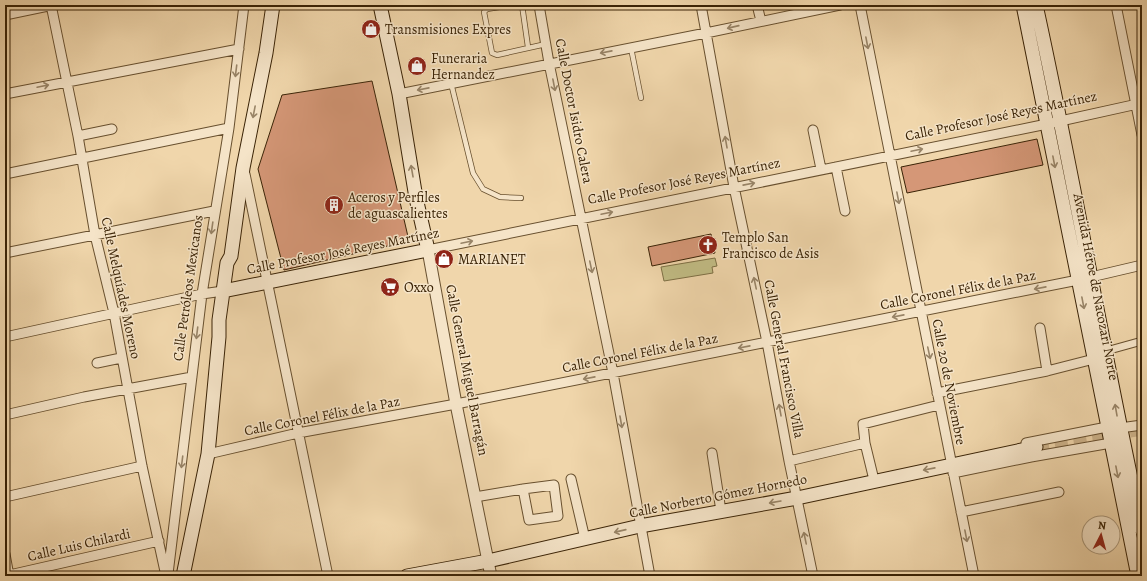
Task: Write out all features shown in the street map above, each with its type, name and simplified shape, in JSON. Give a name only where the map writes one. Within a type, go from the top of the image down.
[{"type":"main road","points":[[183,576],[208,454],[219,337],[227,321],[228,290],[235,263],[231,256],[243,168],[266,53],[273,5]]},
{"type":"main road","name":"Calle General Miguel Barragán","points":[[380,5],[399,94],[416,198],[428,250]]},
{"type":"main road","name":"Avenida Héroe de Nacozari Norte","points":[[1023,5],[1094,359],[1142,530]]},
{"type":"main road","name":"Avenida Héroe de Nacozari Norte","points":[[1036,5],[1106,351],[1114,428],[1111,443],[1138,576]]},
{"type":"main road","name":"Calle Profesor José Reyes Martínez","points":[[228,290],[428,250]]},
{"type":"main road","name":"Calle Norberto Gómez Hornedo","points":[[407,576],[488,561],[640,526],[797,498],[874,480],[1036,447]]},
{"type":"street","points":[[5,15],[51,5]]},
{"type":"street","name":"Calle Melquíades Moreno","points":[[51,5],[78,136],[95,234],[114,313],[142,466],[167,576]]},
{"type":"street","name":"Calle Petróleos Mexicanos","points":[[167,576],[202,294],[214,211],[229,128],[244,5]]},
{"type":"street","name":"Calle Doctor Isidro Calera","points":[[539,5],[549,64],[612,373],[650,576]]},
{"type":"street","name":"Calle General Francisco Villa","points":[[701,5],[734,187],[767,342],[789,461],[813,576]]},
{"type":"street","points":[[758,5],[761,21]]},
{"type":"street","points":[[399,94],[706,33],[761,21],[794,10],[840,5]]},
{"type":"street","name":"Calle 20 de Noviembre","points":[[860,5],[920,312],[974,576]]},
{"type":"street","points":[[1116,5],[1139,104],[1142,135]]},
{"type":"street","points":[[5,94],[239,50]]},
{"type":"street","name":"Calle Profesor José Reyes Martínez","points":[[428,250],[1139,104]]},
{"type":"street","points":[[5,174],[229,128]]},
{"type":"street","points":[[78,136],[112,129]]},
{"type":"street","points":[[813,130],[821,170]]},
{"type":"street","points":[[836,166],[845,211]]},
{"type":"street","points":[[243,168],[328,576]]},
{"type":"street","points":[[5,253],[214,211]]},
{"type":"street","name":"Calle General Miguel Barragán","points":[[428,250],[456,404],[491,576]]},
{"type":"street","points":[[1091,277],[1142,265]]},
{"type":"street","name":"Calle Coronel Félix de la Paz","points":[[208,454],[298,433],[456,404],[1078,280]]},
{"type":"street","name":"Calle Profesor José Reyes Martínez","points":[[5,337],[202,294],[228,290]]},
{"type":"street","points":[[1040,328],[1048,371]]},
{"type":"street","points":[[1106,351],[1142,341]]},
{"type":"street","points":[[97,363],[122,358]]},
{"type":"street","points":[[937,393],[1048,371],[1094,359]]},
{"type":"street","points":[[5,415],[128,388],[192,377]]},
{"type":"street","points":[[874,480],[865,443],[862,427],[863,424],[865,422],[939,405]]},
{"type":"street","name":"Calle Norberto Gómez Hornedo","points":[[952,465],[1114,428],[1142,425]]},
{"type":"street","points":[[789,461],[865,443]]},
{"type":"street","name":"Calle Norberto Gómez Hornedo","points":[[952,465],[1031,457],[1111,443]]},
{"type":"street","points":[[712,453],[721,511]]},
{"type":"street","points":[[5,497],[142,466]]},
{"type":"street","points":[[571,480],[585,539]]},
{"type":"street","points":[[475,497],[523,489],[554,486],[558,516],[529,520],[523,489]]},
{"type":"street","points":[[961,512],[1059,492]]},
{"type":"street","name":"Calle Luis Chilardi","points":[[8,576],[158,541]]},
{"type":"street","points":[[5,554],[8,576]]},
{"type":"lane","points":[[511,5],[484,12],[492,53],[497,55],[546,44]]},
{"type":"lane","points":[[522,5],[528,48]]},
{"type":"lane","points":[[631,48],[641,98]]},
{"type":"lane","points":[[451,83],[473,174],[483,189],[500,197],[521,198]]},
{"type":"shaded area","points":[[715,258],[717,266],[712,267],[713,273],[664,281],[661,267]]},
{"type":"building","name":"Aceros y Perfiles de aguascalientes","points":[[372,81],[409,241],[284,270],[258,169],[282,95]]},
{"type":"building","points":[[1037,139],[1043,165],[907,193],[901,167]]},
{"type":"building","points":[[711,234],[715,253],[652,266],[648,247]]},
{"type":"tunnel","points":[[1036,447],[1142,429]]},
{"type":"place","name":"Transmisiones Expres","points":[[371,29]]},
{"type":"place","name":"Funeraria Hernandez","points":[[417,66]]},
{"type":"place","name":"Aceros y Perfiles de aguascalientes","points":[[334,205]]},
{"type":"place","name":"Templo San Francisco de Asis","points":[[708,245]]},
{"type":"place","name":"MARIANET","points":[[444,259]]},
{"type":"place","name":"Oxxo","points":[[390,287]]}]
